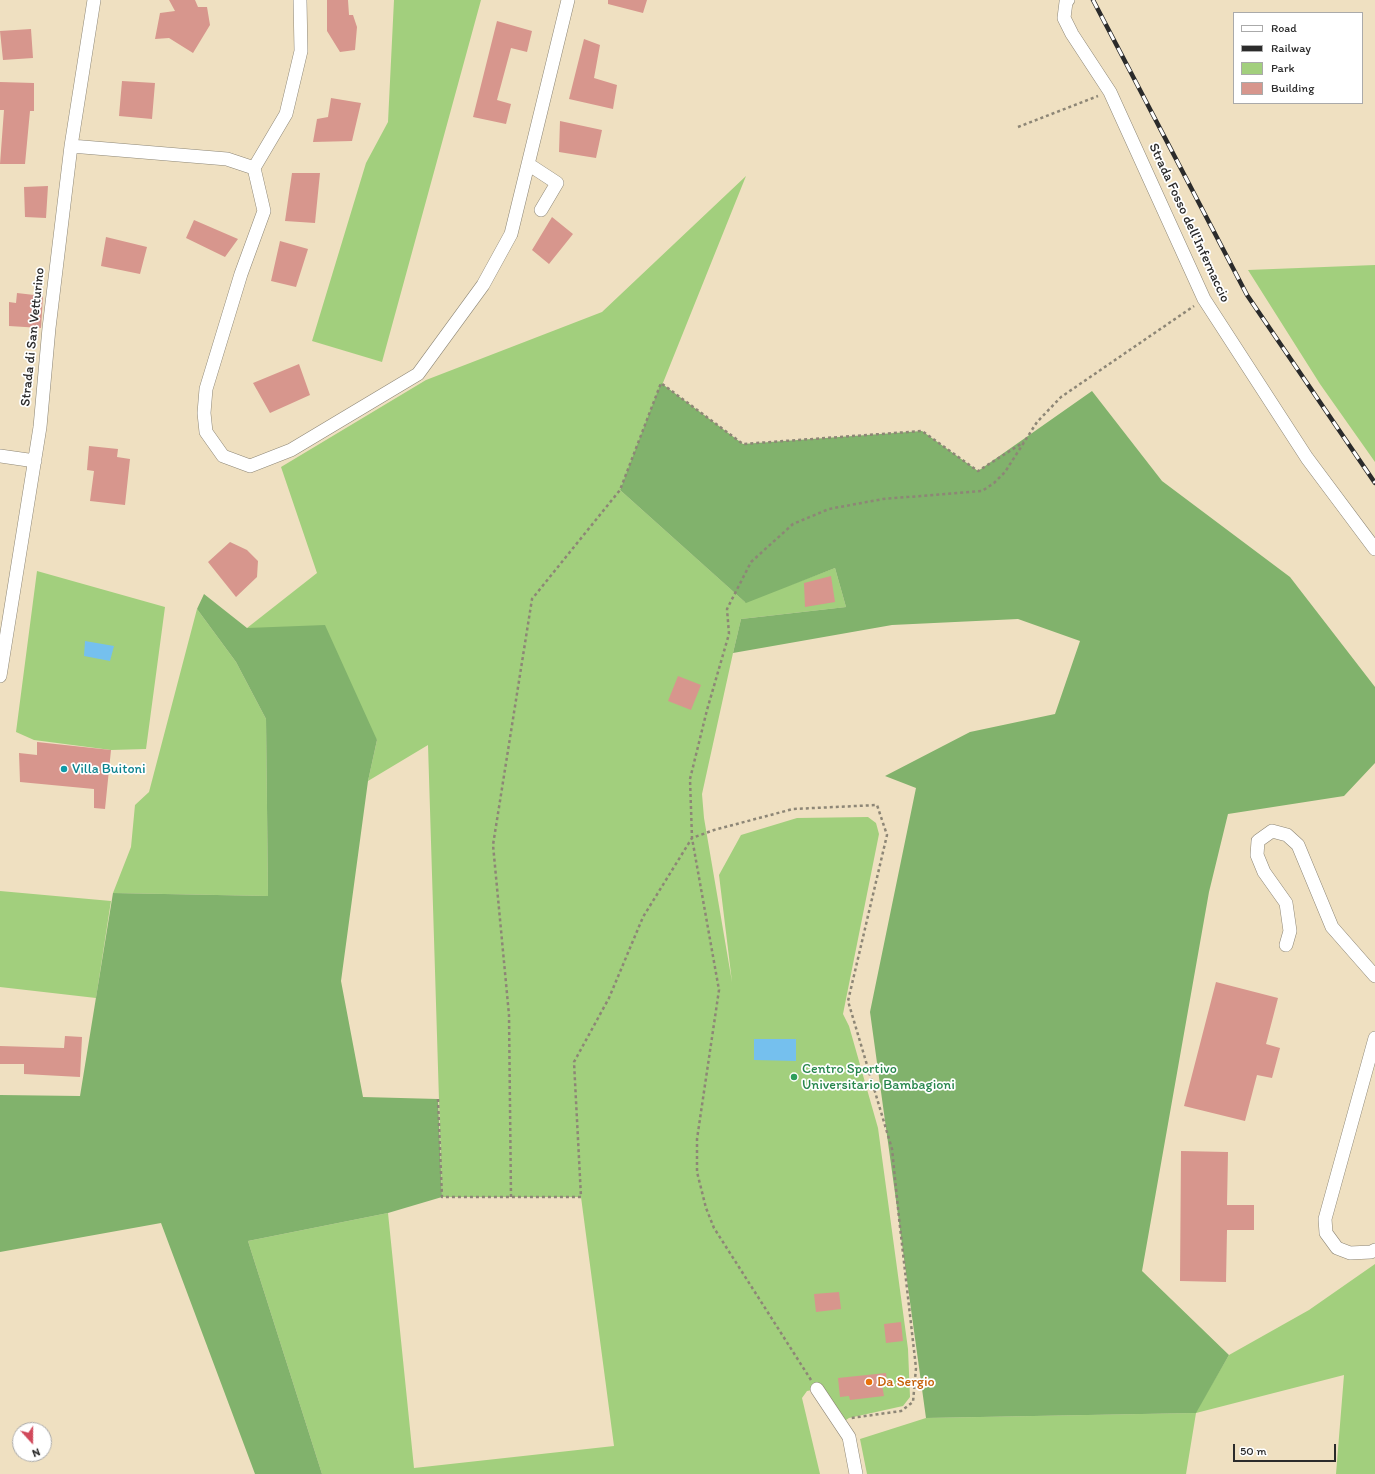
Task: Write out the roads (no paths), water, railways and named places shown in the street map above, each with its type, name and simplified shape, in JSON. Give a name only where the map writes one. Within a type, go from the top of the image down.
[{"type":"street","name":"Strada di San Vetturino","points":[[0,676],[40,427],[49,328],[71,146],[94,0]]},
{"type":"street","points":[[300,0],[301,51],[286,114],[254,168],[264,211],[241,274],[206,389],[204,413],[206,432],[223,456],[250,466],[291,450],[418,374],[483,285],[511,234],[568,0]]},
{"type":"street","name":"Strada Fosso dell'Infernaccio","points":[[1067,1],[1064,18],[1072,34],[1110,92],[1204,299],[1307,458],[1375,549]]},
{"type":"street","points":[[71,146],[227,159],[254,168]]},
{"type":"street","points":[[528,164],[557,183],[541,210]]},
{"type":"street","points":[[0,456],[35,461]]},
{"type":"street","points":[[1286,945],[1290,931],[1286,903],[1264,872],[1257,855],[1258,841],[1272,831],[1287,835],[1298,845],[1332,927],[1375,976]]},
{"type":"street","points":[[1375,1038],[1325,1219],[1326,1234],[1337,1248],[1350,1253],[1371,1252],[1375,1250]]},
{"type":"street","points":[[817,1389],[849,1437],[856,1474]]},
{"type":"water","points":[[85,641],[114,646],[110,661],[84,656]]},
{"type":"water","points":[[754,1039],[796,1039],[796,1061],[754,1060]]},
{"type":"railway","points":[[1093,0],[1247,295],[1375,483]]},
{"type":"place","name":"Villa Buitoni","points":[[64,769]]},
{"type":"place","name":"Centro Sportivo Universitario Bambagioni","points":[[794,1077]]},
{"type":"place","name":"Da Sergio","points":[[869,1382]]}]
